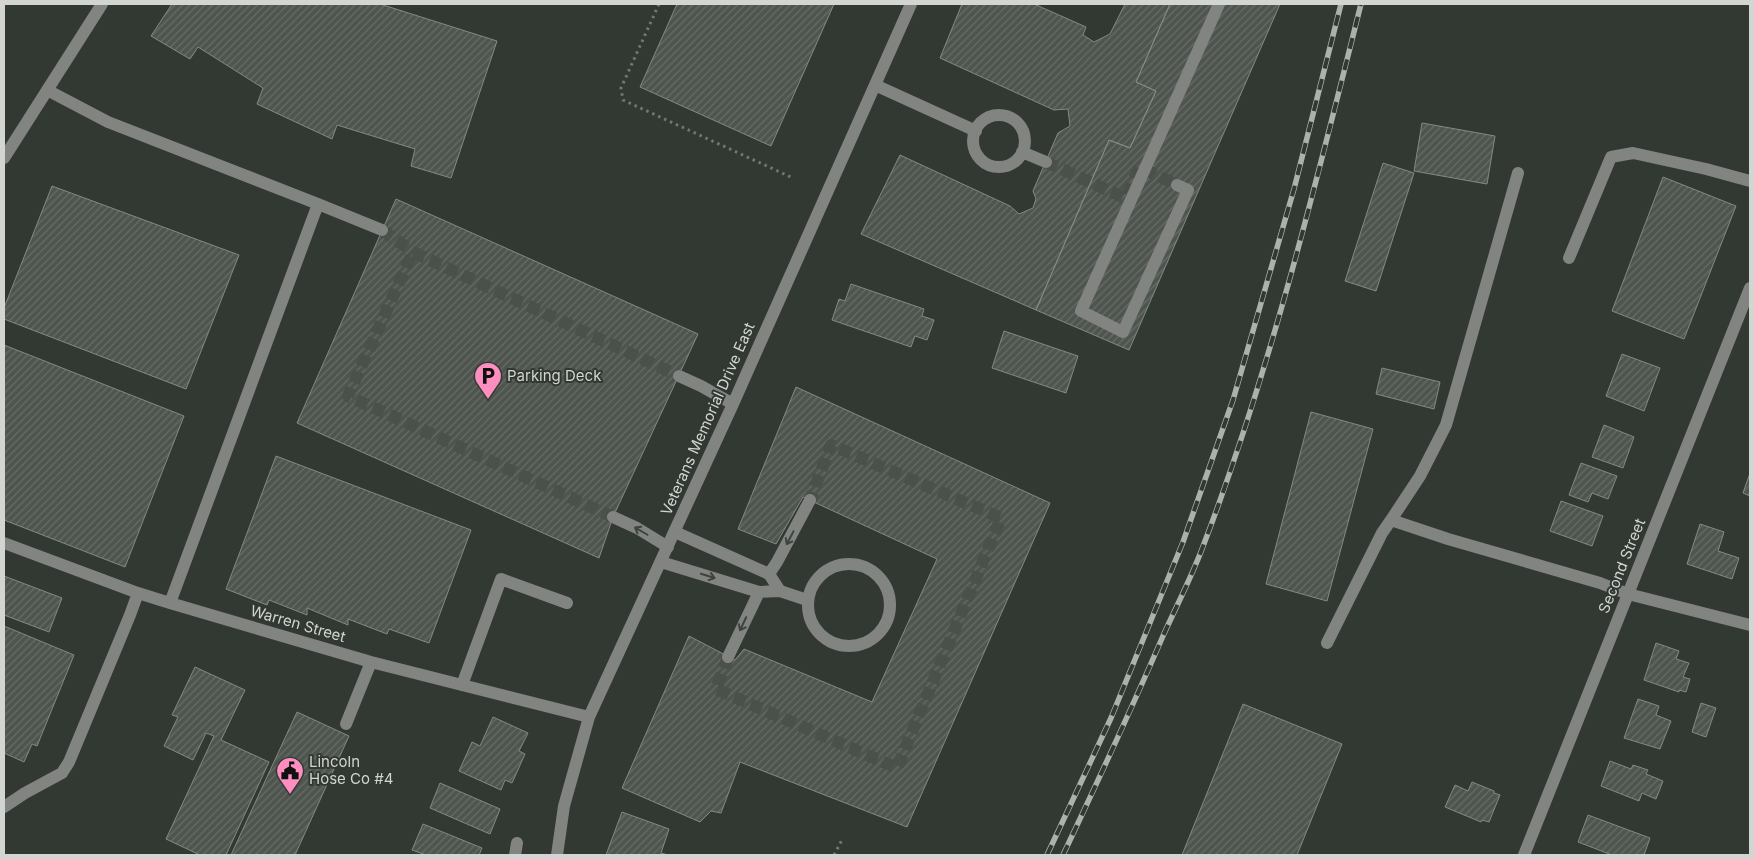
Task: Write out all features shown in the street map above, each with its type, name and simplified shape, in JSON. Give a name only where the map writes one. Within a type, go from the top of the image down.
[{"type":"street","points":[[4,158],[102,4]]},
{"type":"street","name":"Veterans Memorial Drive East","points":[[557,855],[564,806],[589,717],[733,404],[912,4]]},
{"type":"street","points":[[1177,185],[1188,190],[1123,332],[1081,311],[1219,4]]},
{"type":"street","points":[[876,85],[976,131]]},
{"type":"street","points":[[47,90],[108,122],[382,230]]},
{"type":"street","points":[[1003,115],[1011,118],[1023,130],[1025,147],[1022,152],[1016,161],[1008,165],[992,166],[978,156],[974,140],[976,131],[986,119],[1003,115]]},
{"type":"street","points":[[1022,152],[1046,162]]},
{"type":"street","points":[[1569,258],[1611,157],[1633,153],[1750,181]]},
{"type":"street","points":[[1327,643],[1382,534],[1420,476],[1446,425],[1518,173]]},
{"type":"street","points":[[170,602],[318,204]]},
{"type":"street","name":"Second Street","points":[[1524,855],[1750,288]]},
{"type":"street","points":[[679,376],[733,404]]},
{"type":"street","points":[[769,574],[810,500]]},
{"type":"street","points":[[613,518],[637,528],[668,547]]},
{"type":"street","points":[[1391,520],[1448,539],[1600,583],[1628,594],[1750,625]]},
{"type":"street","points":[[675,532],[769,574],[780,591]]},
{"type":"street","name":"Warren Street","points":[[4,542],[138,593],[371,662],[589,717]]},
{"type":"street","points":[[661,562],[759,592],[780,591],[807,600]]},
{"type":"street","points":[[845,563],[859,565],[872,570],[882,580],[888,592],[890,606],[888,620],[881,632],[871,640],[859,646],[846,647],[832,643],[821,636],[813,626],[808,613],[807,600],[812,586],[820,575],[831,567],[845,563]]},
{"type":"street","points":[[462,684],[501,579],[567,604]]},
{"type":"street","points":[[728,657],[759,592]]},
{"type":"street","points":[[4,807],[25,792],[62,772],[68,762],[138,593]]},
{"type":"street","points":[[346,724],[371,662]]},
{"type":"path","points":[[659,4],[621,88],[624,100],[793,178]]},
{"type":"path","points":[[834,855],[842,840]]},
{"type":"building","points":[[172,4],[380,4],[497,41],[451,178],[411,166],[415,149],[337,125],[332,139],[257,104],[263,88],[198,47],[190,59],[151,36]]},
{"type":"building","points":[[677,4],[834,4],[771,146],[640,87]]},
{"type":"building","points":[[962,4],[1034,4],[1086,27],[1083,35],[1094,42],[1110,34],[1125,4],[1170,4],[1136,82],[1156,91],[1130,148],[1109,140],[1036,310],[861,234],[900,155],[1010,206],[1019,214],[1033,208],[1036,199],[1033,191],[1058,133],[1070,126],[1068,109],[1054,110],[940,58]]},
{"type":"building","points":[[1170,4],[1280,4],[1129,350],[1036,310],[1109,140],[1130,148],[1156,91],[1136,82]]},
{"type":"building","points":[[1422,123],[1495,136],[1487,184],[1414,171]]},
{"type":"building","points":[[1383,163],[1414,173],[1376,291],[1345,281]]},
{"type":"building","points":[[1663,177],[1736,206],[1684,339],[1612,311]]},
{"type":"building","points":[[52,186],[239,255],[186,389],[4,319],[4,308]]},
{"type":"building","name":"Parking Deck","points":[[396,199],[698,334],[613,517],[599,558],[297,423]]},
{"type":"building","points":[[851,284],[924,309],[922,316],[934,320],[927,340],[915,336],[911,347],[832,320],[839,299],[845,301]]},
{"type":"building","points":[[1004,331],[1078,356],[1066,393],[992,368]]},
{"type":"building","points":[[4,345],[184,416],[125,567],[4,520]]},
{"type":"building","points":[[1622,354],[1660,368],[1644,411],[1606,396]]},
{"type":"building","points":[[1382,368],[1440,382],[1434,409],[1376,394]]},
{"type":"building","points":[[796,387],[1050,503],[907,827],[740,762],[721,813],[711,811],[700,822],[622,788],[689,636],[735,660],[744,649],[872,702],[937,559],[803,497],[776,544],[738,529]]},
{"type":"building","points":[[1311,412],[1373,429],[1327,601],[1266,584]]},
{"type":"building","points":[[1604,425],[1634,437],[1623,468],[1592,457]]},
{"type":"building","points":[[276,456],[471,530],[429,643],[389,629],[387,634],[348,619],[348,625],[307,608],[307,615],[269,600],[267,605],[226,589]]},
{"type":"building","points":[[1581,463],[1617,476],[1608,499],[1592,493],[1588,502],[1569,495]]},
{"type":"building","points":[[1750,473],[1750,496],[1743,493]]},
{"type":"building","points":[[1561,501],[1603,516],[1592,546],[1550,531]]},
{"type":"building","points":[[1700,524],[1724,532],[1718,551],[1739,558],[1732,579],[1687,564]]},
{"type":"building","points":[[4,576],[62,598],[49,632],[4,615]]},
{"type":"building","points":[[4,626],[74,655],[37,746],[32,744],[24,762],[4,753]]},
{"type":"building","points":[[1656,643],[1679,651],[1676,659],[1689,663],[1683,677],[1690,679],[1686,692],[1679,690],[1679,692],[1644,680]]},
{"type":"building","points":[[195,667],[245,690],[221,740],[269,762],[226,855],[200,855],[166,839],[214,736],[206,733],[193,760],[164,746],[178,717],[172,715]]},
{"type":"building","points":[[1638,699],[1659,706],[1656,715],[1671,721],[1660,749],[1624,738]]},
{"type":"building","points":[[1701,703],[1716,708],[1706,737],[1692,732]]},
{"type":"building","points":[[1243,704],[1342,744],[1297,855],[1182,855]]},
{"type":"building","name":"Lincoln Hose Co #4","points":[[297,712],[349,736],[295,855],[231,855]]},
{"type":"building","points":[[493,717],[528,733],[519,751],[525,754],[512,783],[505,780],[501,790],[459,771],[472,742],[480,746]]},
{"type":"building","points":[[1610,761],[1631,769],[1633,765],[1648,770],[1646,774],[1663,781],[1656,799],[1642,793],[1639,801],[1601,786]]},
{"type":"building","points":[[1472,782],[1500,795],[1489,822],[1482,820],[1481,822],[1445,807],[1455,785],[1468,791]]},
{"type":"building","points":[[440,783],[500,809],[490,834],[430,808]]},
{"type":"building","points":[[622,812],[669,829],[661,853],[668,855],[606,855]]},
{"type":"building","points":[[1588,815],[1650,838],[1644,855],[1612,855],[1578,842]]},
{"type":"building","points":[[423,824],[482,848],[479,855],[426,855],[412,850]]},
{"type":"tunnel","points":[[1046,162],[1125,198],[1140,167],[1177,185]]},
{"type":"tunnel","points":[[382,230],[413,252]]},
{"type":"tunnel","points":[[613,517],[348,396],[413,252],[679,376]]},
{"type":"tunnel","points":[[728,657],[716,689],[897,768],[1001,518],[831,445],[810,500]]},
{"type":"railway","points":[[1047,855],[1111,718],[1183,542],[1233,400],[1294,189],[1341,4]]},
{"type":"railway","points":[[1063,855],[1193,571],[1226,482],[1249,415],[1290,279],[1361,4]]},
{"type":"place","name":"Parking Deck","points":[[488,400]]},
{"type":"place","name":"Lincoln Hose Co #4","points":[[290,795]]}]
